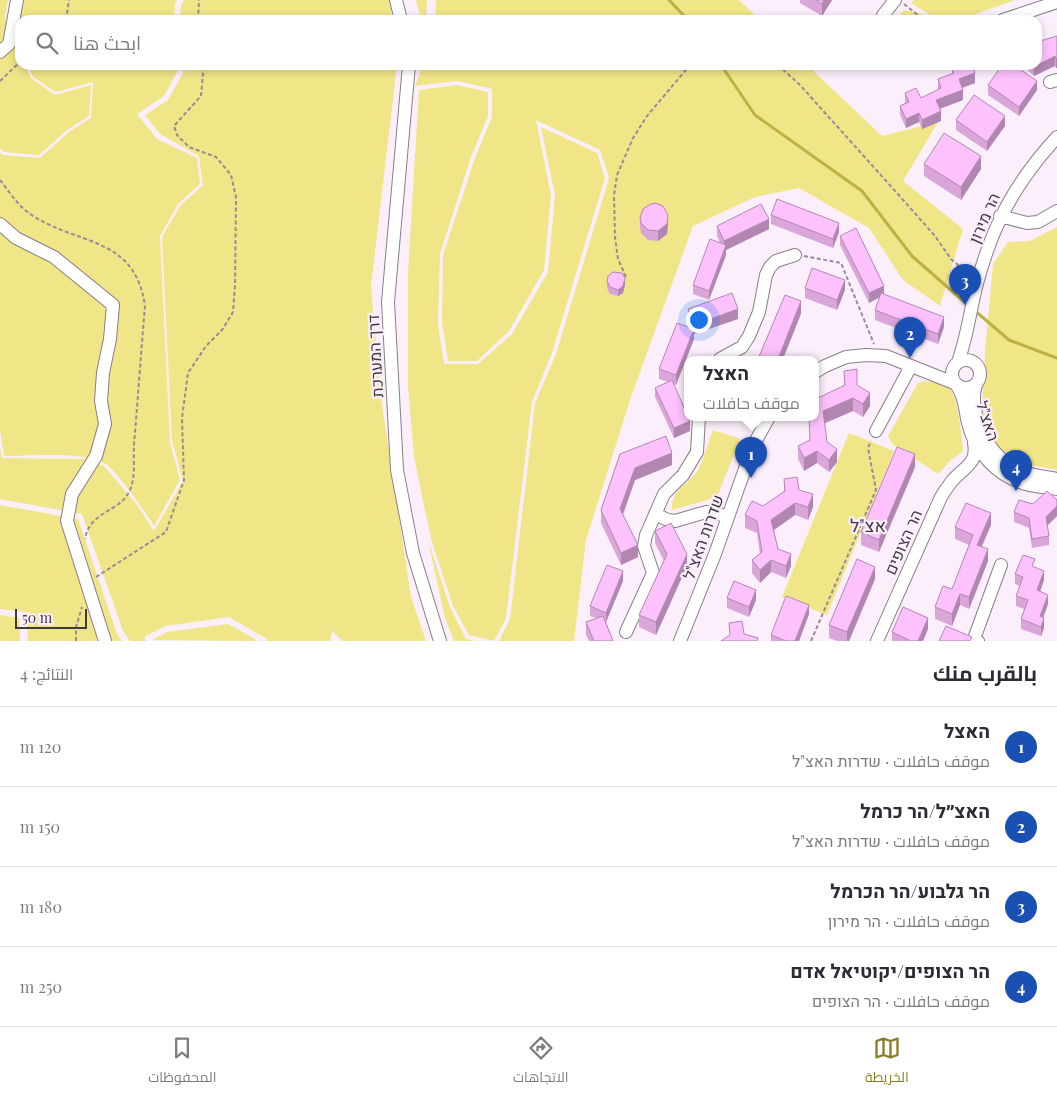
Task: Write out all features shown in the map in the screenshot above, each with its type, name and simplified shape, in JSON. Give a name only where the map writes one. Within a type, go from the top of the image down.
[{"type":"street","points":[[0,52],[9,44],[17,0]]},
{"type":"street","points":[[396,0],[400,15]]},
{"type":"street","points":[[885,15],[894,2]]},
{"type":"street","points":[[1018,15],[1057,2]]},
{"type":"street","name":"דרך המערכת","points":[[409,70],[388,302],[397,470],[413,552],[440,641]]},
{"type":"street","name":"הר מירון","points":[[956,364],[969,325],[985,255],[1000,216],[1028,172],[1057,137]]},
{"type":"street","points":[[1000,216],[1027,222],[1038,222],[1057,211]]},
{"type":"street","points":[[0,224],[16,238],[54,257],[113,305],[101,401],[105,424],[96,456],[72,494],[67,521],[73,545],[87,582],[105,641]]},
{"type":"street","points":[[726,356],[742,347],[749,336],[759,312],[766,275],[770,267],[776,261],[795,255]]},
{"type":"street","name":"הר מירון","points":[[969,325],[970,348],[974,363]]},
{"type":"street","points":[[819,370],[846,357],[886,356],[966,389],[976,384],[979,380],[979,368],[968,360],[956,364],[947,370],[934,371],[914,367]]},
{"type":"street","points":[[956,364],[951,374],[956,384]]},
{"type":"street","points":[[876,430],[914,367]]},
{"type":"street","name":"האצ\"ל","points":[[956,384],[962,394],[969,426],[981,443]]},
{"type":"street","name":"האצ\"ל","points":[[976,384],[974,406],[984,458],[991,464]]},
{"type":"street","points":[[626,632],[653,573],[644,546],[646,535],[664,494],[683,475],[697,452],[699,421]]},
{"type":"street","name":"שדרות האצ\"ל","points":[[680,641],[715,554],[753,446],[767,421]]},
{"type":"street","points":[[970,464],[981,443],[1015,468],[1027,474],[1057,479]]},
{"type":"street","points":[[970,464],[981,462],[991,464],[1012,478],[1026,484],[1057,489]]},
{"type":"street","name":"הר הצופים","points":[[877,641],[941,497],[951,482],[970,464]]},
{"type":"street","points":[[655,514],[675,521],[706,512],[728,517]]},
{"type":"street","points":[[978,641],[974,639],[1001,565]]},
{"type":"path","points":[[67,15],[69,0]]},
{"type":"path","points":[[198,15],[199,0]]},
{"type":"path","points":[[894,2],[916,15]]},
{"type":"path","points":[[0,81],[15,67]]},
{"type":"path","points":[[87,582],[166,532],[184,480],[182,418],[188,373],[206,346],[222,330],[233,312],[236,286],[236,196],[231,175],[216,157],[189,146],[177,135],[174,126],[201,96],[203,70]]},
{"type":"path","points":[[626,277],[618,259],[615,237],[614,195],[617,175],[633,138],[642,124],[664,94],[686,70]]},
{"type":"path","points":[[784,70],[800,85],[836,128],[905,202],[935,236],[951,259],[958,265],[981,270]]},
{"type":"path","points":[[795,255],[841,263],[879,356]]},
{"type":"path","points":[[811,641],[876,490],[868,448],[876,430]]},
{"type":"shaded area","points":[[0,0],[8,0],[5,17],[15,41],[15,70],[27,70],[31,78],[55,95],[91,85],[89,116],[67,130],[39,155],[4,152],[0,148]]},
{"type":"shaded area","points":[[10,0],[177,0],[174,15],[15,15],[15,34],[8,16]]},
{"type":"shaded area","points":[[184,0],[390,0],[392,15],[180,15]]},
{"type":"shaded area","points":[[416,0],[427,0],[426,15],[420,15]]},
{"type":"shaded area","points":[[436,0],[739,0],[755,15],[435,15]]},
{"type":"shaded area","points":[[914,0],[1015,0],[973,15],[930,15],[911,3]]},
{"type":"shaded area","points":[[904,10],[924,15],[900,15]]},
{"type":"shaded area","points":[[30,70],[177,70],[164,96],[137,114],[157,139],[197,158],[200,184],[178,204],[160,236],[170,442],[180,480],[154,526],[123,482],[104,463],[94,459],[69,456],[4,456],[0,430],[0,152],[3,155],[40,158],[69,132],[91,118],[93,82],[56,92],[33,77]]},
{"type":"shaded area","points":[[183,70],[396,70],[371,286],[380,391],[411,597],[426,641],[343,641],[332,631],[330,641],[266,641],[267,639],[229,617],[165,626],[144,637],[146,641],[130,641],[123,631],[82,514],[0,499],[0,447],[2,458],[85,459],[104,466],[137,505],[154,531],[183,481],[172,441],[162,237],[180,206],[203,185],[199,156],[160,134],[145,115],[168,100],[183,73]]},
{"type":"shaded area","points":[[421,70],[812,70],[882,136],[938,122],[903,181],[963,229],[940,306],[903,280],[869,228],[799,188],[755,197],[693,226],[630,400],[586,540],[574,641],[499,641],[510,619],[535,403],[556,354],[609,178],[600,150],[536,120],[551,195],[544,270],[509,331],[477,361],[448,361],[442,323],[443,255],[475,158],[492,117],[492,89],[457,81],[415,86]]},
{"type":"shaded area","points":[[457,85],[488,92],[488,116],[471,157],[440,254],[438,324],[444,364],[478,364],[512,334],[548,272],[555,195],[541,127],[597,153],[605,178],[552,353],[532,402],[506,618],[494,641],[469,635],[453,606],[431,539],[414,457],[408,386],[408,272],[419,90]]},
{"type":"shaded area","points":[[1057,227],[1057,470],[1026,464],[997,447],[982,409],[993,264],[1008,242],[1030,241]]},
{"type":"shaded area","points":[[924,381],[941,384],[950,389],[953,393],[959,418],[963,451],[951,460],[938,474],[892,444],[888,436],[918,383]]},
{"type":"shaded area","points":[[713,430],[740,439],[717,497],[672,510],[678,492],[699,468]]},
{"type":"shaded area","points":[[849,433],[894,451],[827,615],[782,597]]},
{"type":"shaded area","points":[[0,505],[78,519],[117,634],[122,641],[27,641],[25,612],[0,609]]},
{"type":"shaded area","points":[[428,540],[450,607],[466,639],[476,641],[454,641],[445,618]]},
{"type":"shaded area","points":[[0,615],[19,618],[20,641],[0,641]]},
{"type":"shaded area","points":[[228,624],[258,641],[152,640],[167,632]]},
{"type":"building","points":[[816,0],[824,0],[822,4]]},
{"type":"building","points":[[1057,36],[1056,59],[1055,56],[1042,63],[1042,40]]},
{"type":"building","points":[[952,70],[974,70],[975,73],[959,79],[963,90],[936,100],[941,111],[922,120],[919,113],[906,119],[900,106],[909,102],[905,93],[916,88],[921,98],[941,88],[938,79],[954,73]]},
{"type":"building","points":[[998,70],[1021,70],[1037,81],[1019,107],[988,85]]},
{"type":"building","points":[[974,95],[1005,116],[987,142],[956,120]]},
{"type":"building","points":[[944,133],[981,156],[961,187],[924,164]]},
{"type":"building","points":[[777,199],[839,223],[833,239],[771,215]]},
{"type":"building","points":[[656,203],[663,206],[668,215],[667,224],[658,231],[648,230],[641,223],[640,218],[643,209]]},
{"type":"building","points":[[761,204],[769,219],[724,241],[717,226]]},
{"type":"building","points":[[856,228],[884,286],[869,293],[840,236]]},
{"type":"building","points":[[710,239],[726,245],[709,291],[693,285]]},
{"type":"building","points":[[812,268],[845,280],[837,300],[805,288]]},
{"type":"building","points":[[613,272],[622,273],[625,278],[623,286],[618,290],[610,287],[607,281],[608,276]]},
{"type":"building","points":[[732,293],[738,309],[694,325],[688,309]]},
{"type":"building","points":[[881,293],[944,317],[938,334],[875,310]]},
{"type":"building","points":[[785,295],[801,301],[779,356],[759,356]]},
{"type":"building","points":[[677,323],[694,329],[676,375],[659,369]]},
{"type":"building","points":[[857,369],[857,385],[870,393],[863,404],[853,398],[823,411],[827,442],[837,449],[829,460],[817,451],[804,458],[798,446],[810,440],[809,421],[819,421],[819,398],[845,385],[844,371]]},
{"type":"building","points":[[672,380],[684,407],[684,421],[690,421],[674,428],[655,388]]},
{"type":"building","points":[[666,436],[672,453],[635,468],[620,509],[638,545],[621,553],[601,510],[620,454]]},
{"type":"building","points":[[897,447],[915,454],[879,540],[861,532]]},
{"type":"building","points":[[797,477],[799,490],[813,494],[808,507],[795,503],[771,520],[778,549],[791,554],[786,566],[771,560],[760,570],[752,560],[762,552],[757,521],[745,515],[752,501],[763,506],[785,491],[784,479]]},
{"type":"building","points":[[1047,491],[1057,500],[1057,506],[1046,517],[1049,536],[1032,539],[1029,518],[1014,512],[1019,500],[1033,504]]},
{"type":"building","points":[[966,503],[991,513],[977,545],[988,549],[969,597],[960,594],[952,614],[935,607],[943,586],[952,589],[973,535],[955,527]]},
{"type":"building","points":[[671,523],[687,554],[656,622],[639,615],[667,554],[655,531]]},
{"type":"building","points":[[1023,555],[1035,559],[1032,566],[1044,571],[1037,590],[1048,595],[1040,616],[1044,618],[1041,627],[1021,619],[1028,600],[1016,596],[1023,577],[1015,574]]},
{"type":"building","points":[[857,559],[875,567],[847,632],[829,625]]},
{"type":"building","points":[[607,565],[623,571],[606,613],[590,606]]},
{"type":"building","points":[[734,581],[756,590],[749,607],[727,598]]},
{"type":"building","points":[[786,596],[809,605],[795,641],[786,641],[771,635]]},
{"type":"building","points":[[903,607],[928,618],[918,641],[909,641],[892,632]]},
{"type":"building","points":[[603,616],[613,641],[594,641],[586,622]]},
{"type":"building","points":[[742,621],[744,634],[758,638],[757,641],[721,641],[730,635],[729,623]]},
{"type":"building","points":[[946,626],[972,637],[970,641],[939,641]]},
{"type":"waterway","points":[[669,0],[683,15]]},
{"type":"waterway","points":[[724,70],[755,115],[862,191],[912,256],[969,306]]},
{"type":"waterway","points":[[974,310],[1009,340],[1057,358]]},
{"type":"place","name":"הר גלבוע/הר הכרמל","points":[[965,305]]},
{"type":"place","name":"האצ״ל/הר כרמל","points":[[910,358]]},
{"type":"place","name":"האצל","points":[[751,478]]},
{"type":"place","name":"הר הצופים/יקוטיאל אדם","points":[[1016,491]]},
{"type":"district","name":"אצ\"ל","points":[[868,526]]}]
